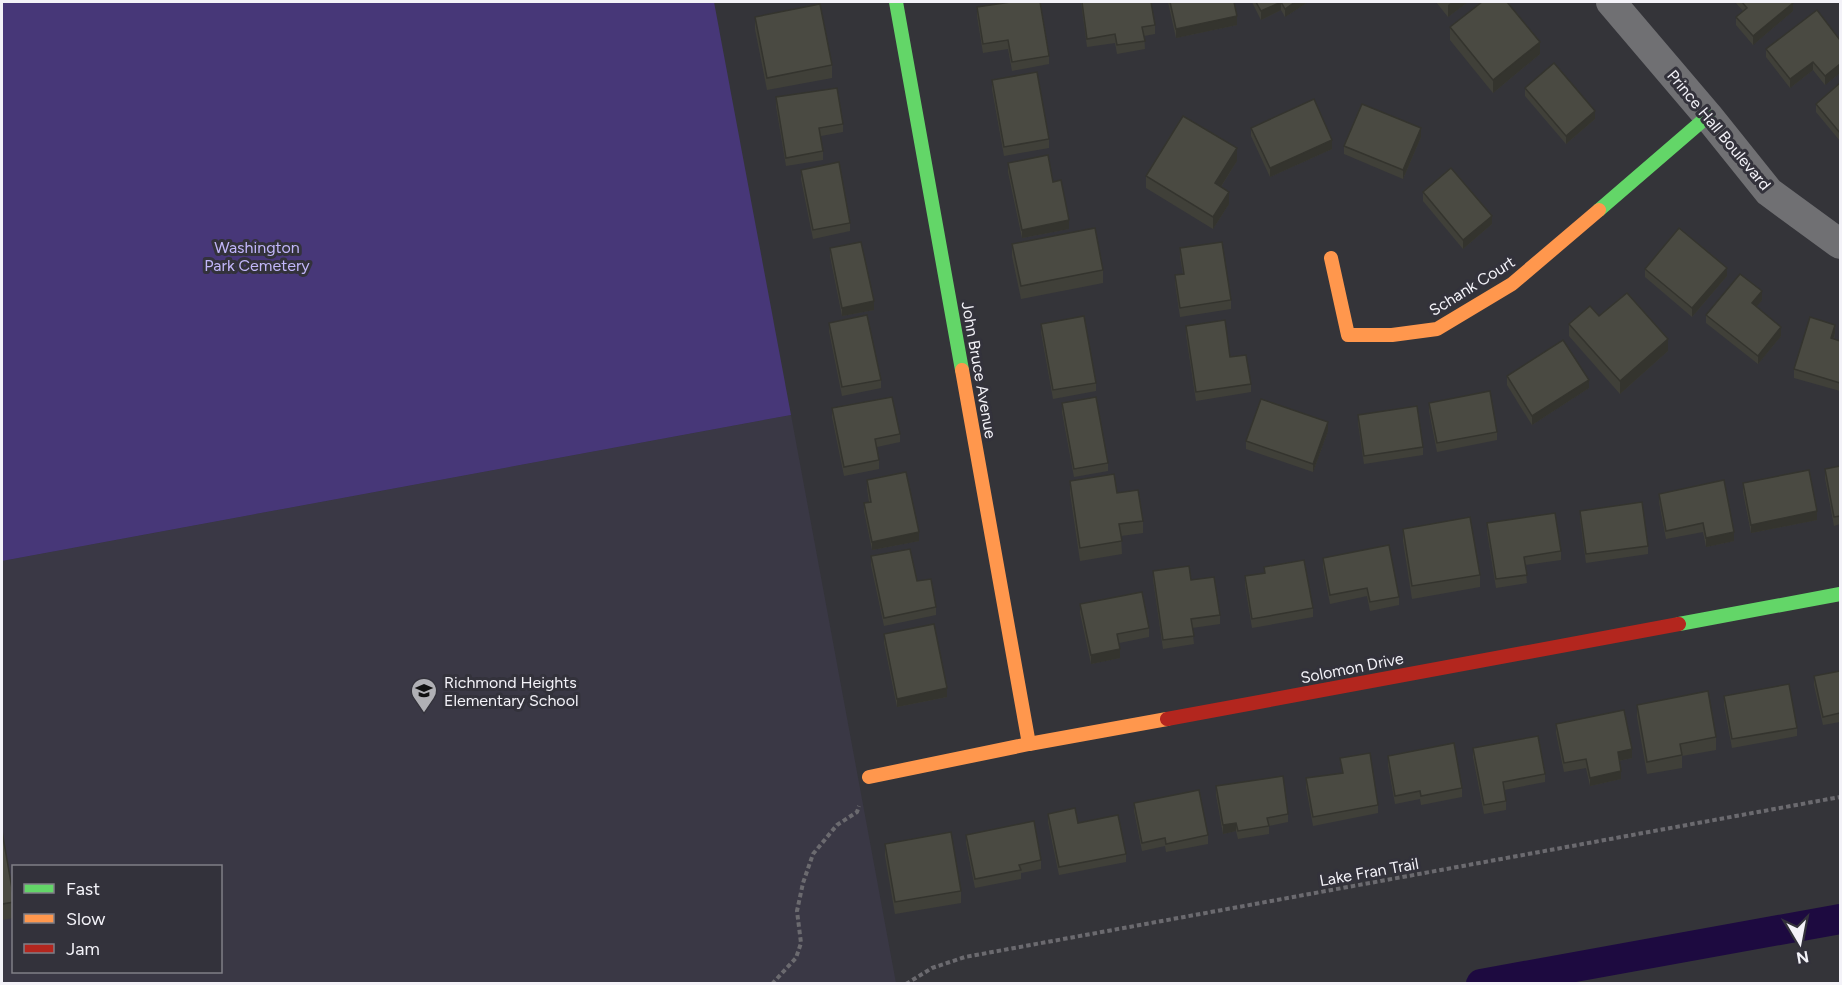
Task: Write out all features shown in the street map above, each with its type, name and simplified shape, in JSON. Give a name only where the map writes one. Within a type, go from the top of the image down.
[{"type":"street","name":"John Bruce Avenue","points":[[896,2],[1029,744]]},
{"type":"street","name":"Prince Hall Boulevard","points":[[1611,2],[1769,192],[1840,244]]},
{"type":"street","name":"Schank Court","points":[[1331,258],[1348,336],[1392,335],[1437,329],[1512,284],[1708,116]]},
{"type":"street","name":"Solomon Drive","points":[[869,777],[1029,744],[1840,594]]},
{"type":"path","points":[[772,984],[796,958],[801,943],[797,911],[813,854],[837,825],[856,812],[869,777]]},
{"type":"path","name":"Lake Fran Trail","points":[[906,984],[932,968],[965,957],[1840,797]]},
{"type":"shaded area","name":"Richmond Heights Elementary School","points":[[791,415],[896,983],[2,984],[2,561]]},
{"type":"green space","name":"Washington Park Cemetery","points":[[2,2],[714,2],[791,415],[2,561]]},
{"type":"building","points":[[1011,2],[1040,2],[1049,56],[1012,62],[1008,40],[983,44],[977,7]]},
{"type":"building","points":[[1082,2],[1151,2],[1155,25],[1142,27],[1145,41],[1117,45],[1115,34],[1087,39]]},
{"type":"building","points":[[1170,2],[1234,2],[1237,16],[1176,29]]},
{"type":"building","points":[[1256,2],[1281,2],[1261,11]]},
{"type":"building","points":[[1281,2],[1295,2],[1285,9]]},
{"type":"building","points":[[1482,2],[1507,2],[1540,42],[1493,80],[1450,27]]},
{"type":"building","points":[[1742,2],[1793,3],[1753,36],[1736,17],[1747,8]]},
{"type":"building","points":[[820,4],[832,65],[767,78],[755,17]]},
{"type":"building","points":[[1817,10],[1840,40],[1840,64],[1825,76],[1813,62],[1790,79],[1766,49]]},
{"type":"building","points":[[1554,63],[1595,111],[1566,136],[1525,88]]},
{"type":"building","points":[[1037,72],[1049,139],[1004,147],[992,80]]},
{"type":"building","points":[[1840,83],[1840,133],[1816,104]]},
{"type":"building","points":[[837,88],[843,124],[819,128],[823,151],[786,158],[776,97]]},
{"type":"building","points":[[1314,99],[1332,140],[1270,168],[1251,128]]},
{"type":"building","points":[[1362,104],[1421,128],[1403,170],[1344,146]]},
{"type":"building","points":[[1183,116],[1237,148],[1215,183],[1229,192],[1213,217],[1146,176]]},
{"type":"building","points":[[1048,155],[1053,182],[1061,180],[1069,220],[1022,230],[1008,163]]},
{"type":"building","points":[[839,162],[850,223],[813,230],[801,170]]},
{"type":"building","points":[[1451,168],[1492,216],[1463,240],[1423,192]]},
{"type":"building","points":[[1095,228],[1103,270],[1021,286],[1012,244]]},
{"type":"building","points":[[1679,228],[1727,268],[1692,308],[1645,269]]},
{"type":"building","points":[[861,242],[874,301],[842,308],[830,248]]},
{"type":"building","points":[[1222,242],[1231,300],[1180,308],[1175,275],[1184,274],[1180,248]]},
{"type":"building","points":[[1740,274],[1762,291],[1752,303],[1781,327],[1758,356],[1706,315]]},
{"type":"building","points":[[1627,293],[1668,339],[1620,381],[1569,324],[1590,306],[1599,316]]},
{"type":"building","points":[[867,315],[881,380],[842,387],[829,323]]},
{"type":"building","points":[[1084,316],[1096,383],[1053,390],[1041,324]]},
{"type":"building","points":[[1810,317],[1835,325],[1831,338],[1840,341],[1840,383],[1794,369]]},
{"type":"building","points":[[1225,320],[1230,357],[1246,355],[1251,384],[1196,392],[1186,326]]},
{"type":"building","points":[[1563,340],[1589,380],[1532,416],[1507,376]]},
{"type":"building","points":[[1490,391],[1497,432],[1437,443],[1429,403]]},
{"type":"building","points":[[892,397],[900,434],[875,439],[879,460],[844,467],[832,408]]},
{"type":"building","points":[[1096,397],[1108,463],[1074,469],[1062,403]]},
{"type":"building","points":[[1261,399],[1328,422],[1313,464],[1246,441]]},
{"type":"building","points":[[1417,406],[1423,447],[1364,456],[1358,415]]},
{"type":"building","points":[[1840,466],[1840,516],[1834,517],[1825,469]]},
{"type":"building","points":[[1809,470],[1817,511],[1751,525],[1743,483]]},
{"type":"building","points":[[906,472],[919,532],[872,542],[864,503],[871,502],[867,480]]},
{"type":"building","points":[[1114,474],[1117,493],[1138,490],[1143,521],[1119,524],[1122,541],[1080,548],[1070,481]]},
{"type":"building","points":[[1724,480],[1734,532],[1706,538],[1703,523],[1666,531],[1659,494]]},
{"type":"building","points":[[1642,502],[1648,546],[1586,554],[1580,511]]},
{"type":"building","points":[[1555,513],[1561,551],[1524,557],[1527,575],[1496,579],[1487,523]]},
{"type":"building","points":[[1470,517],[1480,575],[1412,586],[1403,529]]},
{"type":"building","points":[[1389,545],[1399,597],[1370,602],[1367,588],[1330,595],[1323,558]]},
{"type":"building","points":[[910,549],[917,581],[931,579],[936,607],[884,618],[871,556]]},
{"type":"building","points":[[1304,560],[1313,608],[1252,619],[1245,576],[1265,573],[1264,567]]},
{"type":"building","points":[[1189,566],[1191,580],[1214,577],[1220,615],[1191,619],[1194,636],[1163,640],[1153,571]]},
{"type":"building","points":[[1142,592],[1149,628],[1117,634],[1120,649],[1091,655],[1080,604]]},
{"type":"building","points":[[934,624],[947,688],[897,699],[884,634]]},
{"type":"building","points":[[1840,671],[1840,713],[1823,717],[1814,676]]},
{"type":"building","points":[[1789,684],[1797,728],[1732,739],[1724,696]]},
{"type":"building","points":[[1708,691],[1716,737],[1680,744],[1682,755],[1647,762],[1637,705]]},
{"type":"building","points":[[1624,710],[1632,749],[1618,752],[1621,771],[1590,778],[1586,759],[1564,763],[1556,724]]},
{"type":"building","points":[[1538,736],[1545,774],[1503,782],[1506,801],[1484,805],[1473,748]]},
{"type":"building","points":[[1454,743],[1462,788],[1421,796],[1420,791],[1395,796],[1388,756]]},
{"type":"building","points":[[1370,753],[1378,805],[1313,817],[1306,778],[1343,773],[1340,758]]},
{"type":"building","points":[[1283,776],[1288,814],[1267,818],[1269,826],[1238,831],[1236,823],[1223,825],[1216,786]]},
{"type":"building","points":[[1199,790],[1208,835],[1166,844],[1165,838],[1142,843],[1134,803]]},
{"type":"building","points":[[1075,808],[1078,823],[1118,815],[1126,854],[1059,867],[1048,814]]},
{"type":"building","points":[[1034,821],[1041,860],[1019,865],[1021,870],[975,879],[966,835]]},
{"type":"building","points":[[2,831],[12,902],[2,904]]},
{"type":"building","points":[[951,832],[961,891],[895,902],[885,844]]},
{"type":"waterway","points":[[1481,984],[1840,919]]},
{"type":"traffic: fast","points":[[896,2],[962,370]]},
{"type":"traffic: fast","points":[[1599,210],[1708,116]]},
{"type":"traffic: fast","points":[[1679,624],[1840,594]]},
{"type":"traffic: slow","points":[[1331,258],[1348,335],[1392,335],[1437,329],[1512,284],[1599,210]]},
{"type":"traffic: slow","points":[[962,370],[1029,744]]},
{"type":"traffic: slow","points":[[869,777],[1029,744],[1167,719]]},
{"type":"traffic: jam","points":[[1167,719],[1679,624]]},
{"type":"place","name":"Richmond Heights Elementary School","points":[[424,714]]}]
